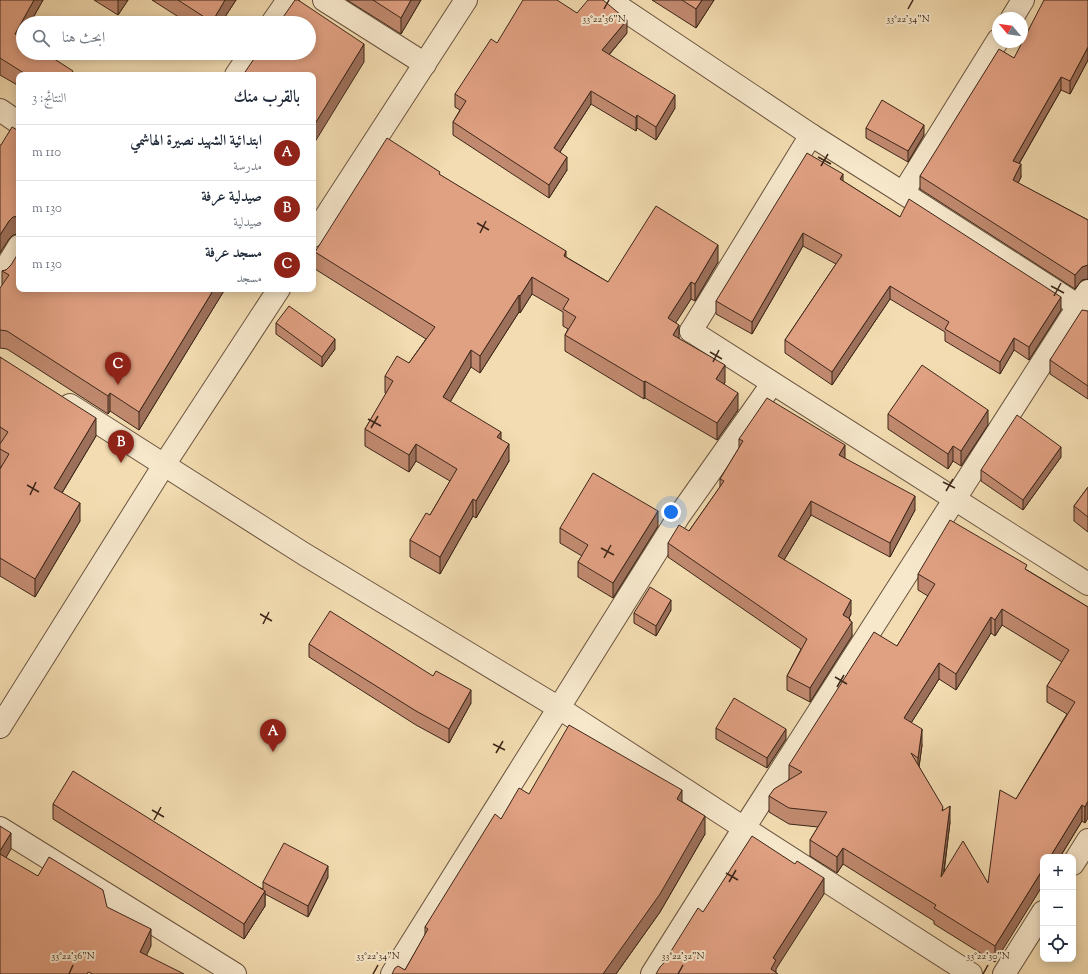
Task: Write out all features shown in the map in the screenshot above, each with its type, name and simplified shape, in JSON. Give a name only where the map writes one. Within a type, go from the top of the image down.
[{"type":"street","points":[[277,16],[288,0]]},
{"type":"street","points":[[324,0],[425,64]]},
{"type":"street","points":[[316,231],[466,0]]},
{"type":"street","points":[[609,0],[810,135],[1085,303],[954,500],[652,974]]},
{"type":"street","points":[[1016,12],[1023,0]]},
{"type":"street","points":[[903,193],[993,48]]},
{"type":"street","points":[[238,72],[246,60]]},
{"type":"street","points":[[0,110],[16,121]]},
{"type":"street","points":[[810,135],[691,331],[1088,584]]},
{"type":"street","points":[[0,277],[16,251]]},
{"type":"street","points":[[0,727],[164,465],[276,292]]},
{"type":"street","points":[[392,974],[679,516],[772,384]]},
{"type":"street","points":[[52,394],[304,554],[559,708],[971,974]]},
{"type":"street","points":[[0,828],[235,974]]},
{"type":"street","points":[[1076,859],[1088,840]]},
{"type":"street","points":[[1004,974],[1040,917]]},
{"type":"building","points":[[0,0],[34,0],[25,16],[16,16],[16,60],[56,60],[73,71],[22,72],[0,58]]},
{"type":"building","points":[[178,0],[225,0],[216,16],[203,16]]},
{"type":"building","points":[[295,0],[298,0],[364,44],[316,122],[316,72],[245,72],[253,60],[316,60],[316,16],[284,16]]},
{"type":"building","points":[[373,0],[411,0],[401,18]]},
{"type":"building","points":[[523,0],[557,0],[577,13],[588,0],[603,0],[627,20],[602,50],[675,95],[656,127],[637,115],[636,118],[591,91],[554,148],[567,157],[549,185],[453,122],[466,101],[455,94],[491,39],[497,43]]},
{"type":"building","points":[[682,0],[702,0],[696,9]]},
{"type":"building","points":[[1044,0],[1088,0],[1088,47],[1070,81],[1061,77],[1013,161],[1021,164],[1013,180],[1088,220],[1088,265],[1082,267],[1075,275],[920,176],[999,49],[1014,58],[1019,48],[1028,48],[1028,31]]},
{"type":"building","points":[[882,100],[924,125],[908,151],[866,128]]},
{"type":"building","points":[[12,127],[16,129],[16,216],[13,217],[9,221],[0,235],[0,145]]},
{"type":"building","points":[[387,138],[440,172],[439,174],[566,251],[564,256],[608,282],[656,206],[718,245],[695,284],[691,282],[668,318],[679,325],[673,335],[725,365],[716,379],[738,393],[717,423],[645,381],[644,382],[565,335],[576,317],[563,309],[569,299],[532,277],[480,356],[471,350],[443,397],[501,432],[497,437],[509,444],[476,501],[473,499],[440,557],[410,540],[426,513],[430,515],[457,469],[416,444],[409,455],[365,429],[393,381],[385,376],[397,356],[409,363],[435,327],[316,253]]},
{"type":"building","points":[[807,153],[843,174],[840,179],[900,217],[909,199],[1061,297],[1029,347],[1014,338],[1000,362],[945,329],[949,322],[890,286],[832,372],[785,340],[842,255],[803,233],[752,322],[716,301]]},
{"type":"building","points":[[16,257],[16,292],[212,292],[139,412],[110,393],[108,396],[7,331],[0,330],[0,288],[9,275],[2,271],[6,270]]},
{"type":"building","points":[[289,306],[335,339],[322,357],[276,323]]},
{"type":"building","points":[[1082,310],[1088,311],[1088,386],[1050,360]]},
{"type":"building","points":[[0,357],[96,418],[54,488],[80,503],[35,579],[0,558],[0,469],[9,454],[0,449],[0,444],[8,432],[0,427]]},
{"type":"building","points":[[922,365],[988,410],[961,451],[953,446],[948,454],[888,414]]},
{"type":"building","points":[[767,398],[845,445],[839,455],[915,496],[890,543],[811,501],[778,556],[851,600],[843,615],[852,622],[810,688],[787,676],[807,639],[668,543],[679,525],[689,531],[724,481],[720,479],[743,441],[739,439]]},
{"type":"building","points":[[1017,415],[1061,447],[1023,500],[981,470]]},
{"type":"building","points":[[593,473],[658,511],[613,583],[578,562],[588,545],[560,528]]},
{"type":"building","points":[[1088,487],[1088,517],[1074,506]]},
{"type":"building","points":[[950,520],[1027,565],[1025,569],[1088,607],[1088,801],[1085,807],[1082,805],[1052,854],[1040,854],[1040,874],[995,946],[934,908],[936,905],[843,848],[837,857],[810,840],[827,812],[789,808],[769,796],[774,789],[802,772],[789,765],[874,632],[897,646],[935,584],[918,574]],"holes":[[[1002,609],[1069,650],[1047,686],[1075,702],[1016,799],[1000,790],[988,883],[963,841],[941,877],[950,806],[942,811],[943,807],[911,753],[918,758],[922,729],[904,718],[939,663],[956,674],[991,617],[995,620]]]},
{"type":"building","points":[[650,587],[671,600],[656,626],[634,613]]},
{"type":"building","points":[[330,611],[433,676],[436,671],[471,690],[449,729],[416,711],[309,644]]},
{"type":"building","points":[[734,698],[786,729],[767,758],[716,728]]},
{"type":"building","points":[[569,725],[682,790],[677,799],[705,816],[660,894],[603,974],[392,974],[398,966],[405,970],[428,929],[425,927],[495,814],[501,819],[519,788],[529,794]]},
{"type":"building","points":[[73,771],[265,891],[244,924],[53,804]]},
{"type":"building","points":[[0,826],[11,833],[0,851]]},
{"type":"building","points":[[752,836],[795,864],[797,861],[824,878],[773,958],[776,960],[771,969],[778,974],[656,974],[698,908],[703,912]]},
{"type":"building","points":[[284,843],[328,866],[308,906],[263,882]]},
{"type":"building","points":[[0,854],[38,876],[49,857],[103,890],[107,907],[151,929],[140,952],[184,974],[93,974],[88,972],[87,974],[0,974]]},
{"type":"place","name":"مسجد عرفة","points":[[118,385]]},
{"type":"place","name":"صيدلية عرفة","points":[[121,463]]},
{"type":"place","name":"ابتدائية الشهيد نصيرة الهاشمي","points":[[273,752]]}]
